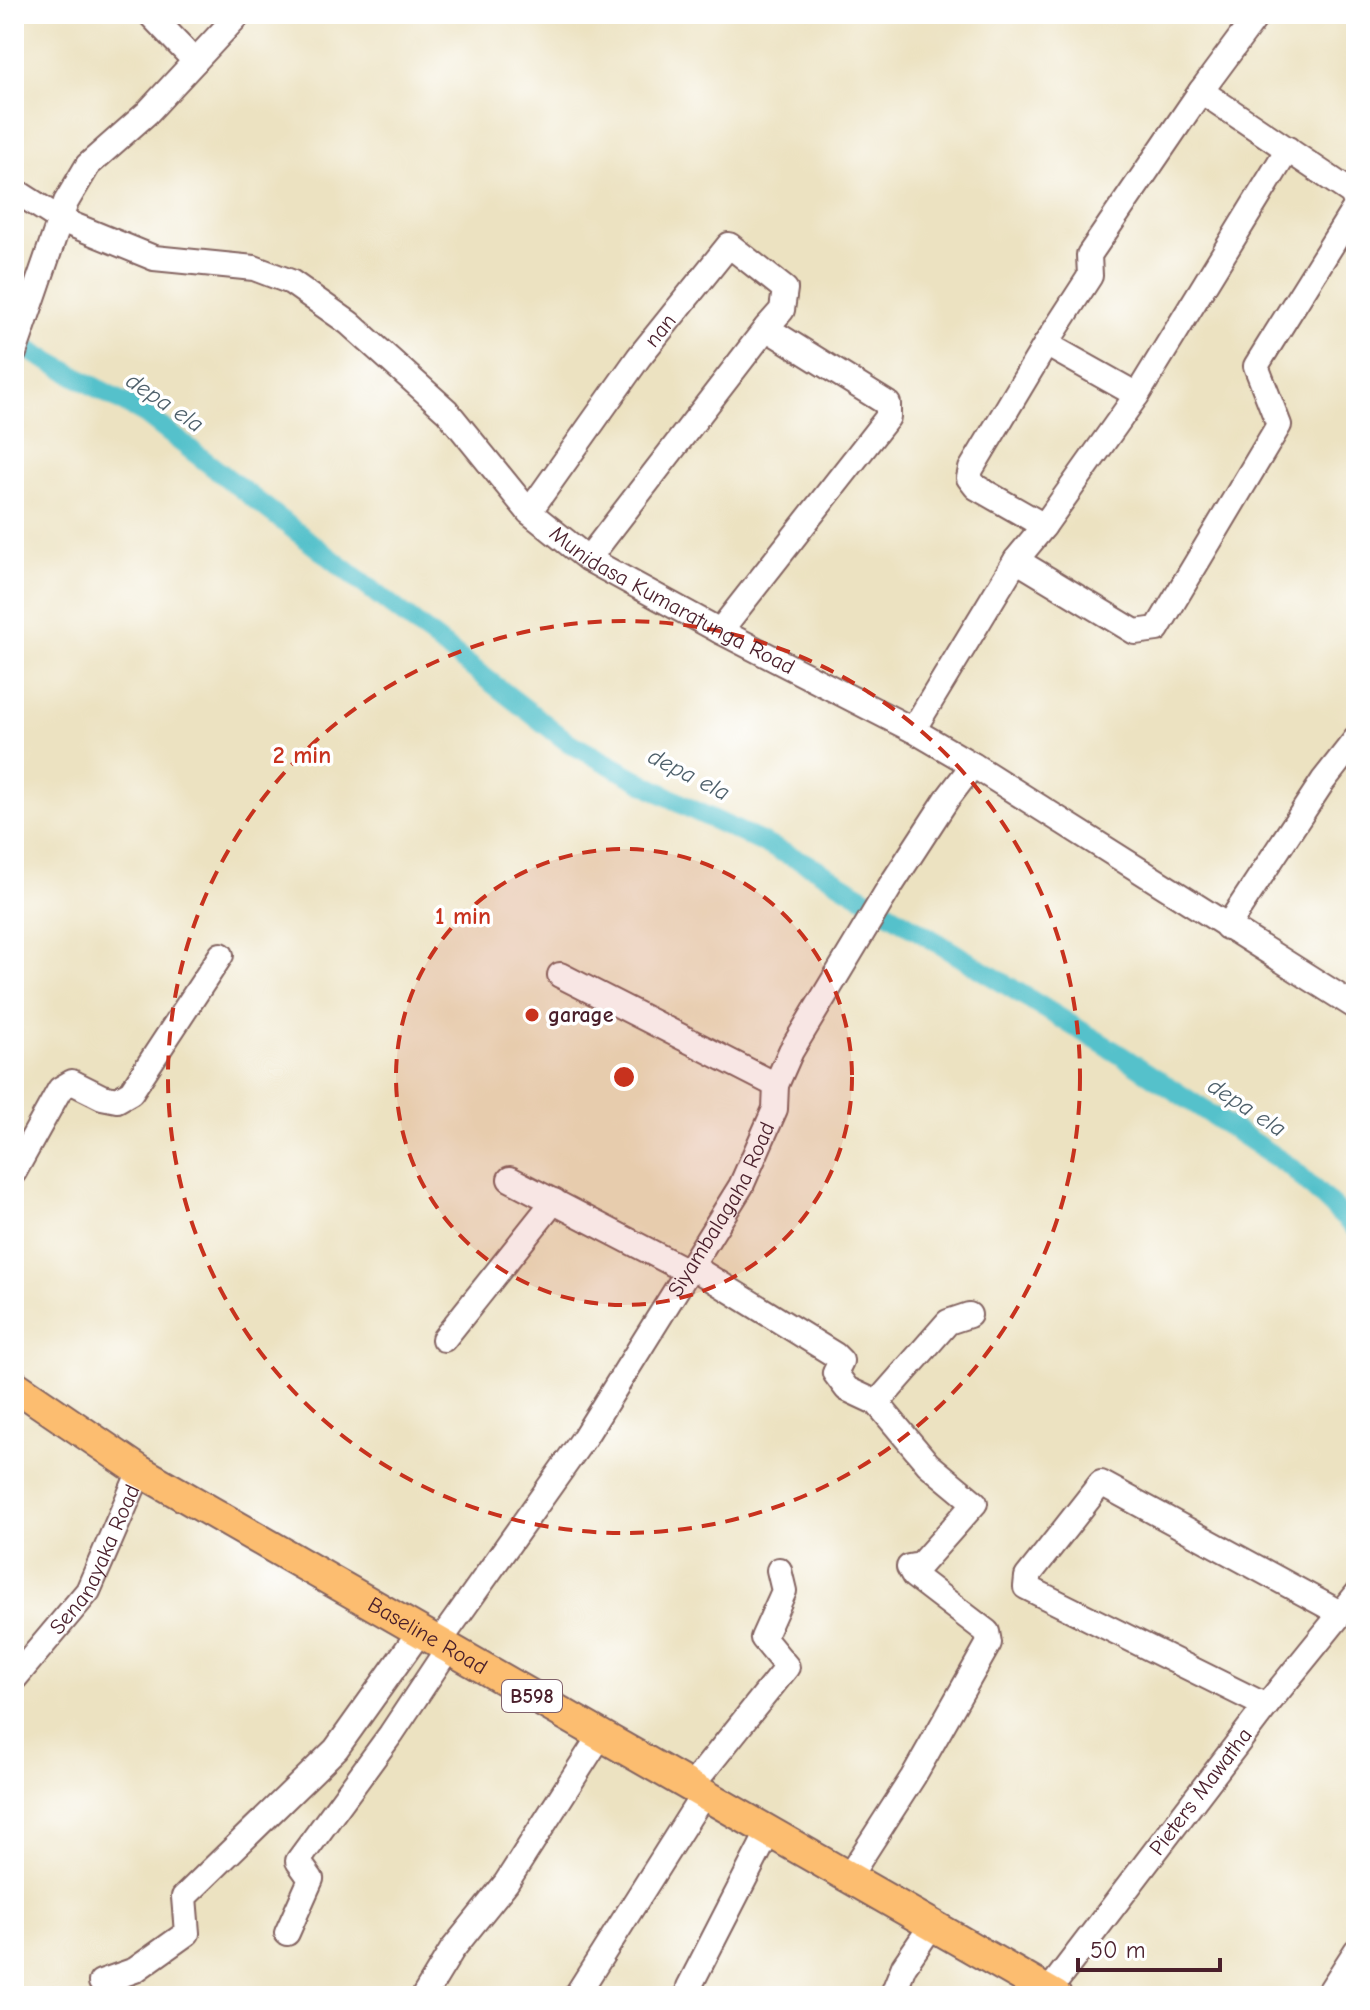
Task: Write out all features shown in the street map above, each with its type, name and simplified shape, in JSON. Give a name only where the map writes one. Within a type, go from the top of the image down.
[{"type":"main road","name":"Baseline Road","points":[[14,1385],[140,1471],[1052,1994]]},
{"type":"street","points":[[150,14],[195,61]]},
{"type":"street","points":[[14,353],[66,202],[88,165],[147,113],[239,14]]},
{"type":"street","points":[[1044,526],[976,487],[969,478],[971,469],[1090,276],[1089,255],[1201,91],[1258,14]]},
{"type":"street","points":[[1016,560],[1135,632],[1157,629],[1279,425],[1256,366],[1356,205],[1352,193],[1201,91]]},
{"type":"street","points":[[913,730],[1016,560],[1044,526],[1137,395],[1288,149]]},
{"type":"street","name":"Munidasa Kumaratunga Road","points":[[14,190],[61,220],[154,258],[254,268],[291,282],[349,323],[447,411],[529,512],[588,559],[913,730],[1356,1007]]},
{"type":"street","name":"nan","points":[[529,512],[639,357],[729,245],[785,289],[782,310],[766,328]]},
{"type":"street","points":[[588,559],[766,328],[888,404],[888,417],[720,631]]},
{"type":"street","points":[[1046,344],[1137,395]]},
{"type":"street","points":[[1227,927],[1323,781],[1356,739]]},
{"type":"street","name":"Siyambalagaha Road","points":[[437,1640],[584,1438],[741,1186],[775,1109],[776,1085],[791,1051],[891,885],[973,765]]},
{"type":"street","points":[[14,1172],[60,1089],[72,1082],[102,1097],[117,1100],[131,1092],[221,955]]},
{"type":"street","points":[[560,975],[776,1085]]},
{"type":"street","points":[[510,1179],[689,1269],[835,1355],[841,1361],[835,1373],[847,1389],[877,1403],[928,1464],[975,1503],[920,1565],[909,1567],[914,1576],[987,1632],[989,1643],[913,1777],[848,1878]]},
{"type":"street","points":[[444,1339],[554,1201]]},
{"type":"street","points":[[877,1403],[948,1322],[969,1315]]},
{"type":"street","name":"Senanayaka Road","points":[[14,1679],[88,1591],[140,1471]]},
{"type":"street","points":[[1266,1706],[1026,1587],[1027,1577],[1101,1483],[1348,1604]]},
{"type":"street","points":[[576,1996],[696,1792],[707,1764],[787,1667],[763,1638],[784,1591],[779,1570]]},
{"type":"street","name":"Pieters Mawatha","points":[[1052,1994],[1266,1706],[1348,1604]]},
{"type":"street","points":[[287,1933],[311,1879],[298,1861],[391,1734],[437,1640]]},
{"type":"street","points":[[101,1982],[135,1970],[187,1933],[184,1897],[336,1749],[437,1640]]},
{"type":"street","points":[[424,1996],[452,1950],[506,1883],[600,1736]]},
{"type":"street","points":[[688,1996],[689,1987],[768,1833]]},
{"type":"street","points":[[892,1996],[904,1966],[932,1925]]},
{"type":"street","points":[[1327,1996],[1356,1951]]},
{"type":"waterway","name":"depa ela","points":[[14,342],[146,415],[568,742],[691,809],[814,867],[1119,1054],[1292,1168],[1356,1229]]},
{"type":"place","name":"garage","points":[[532,1015]]}]
